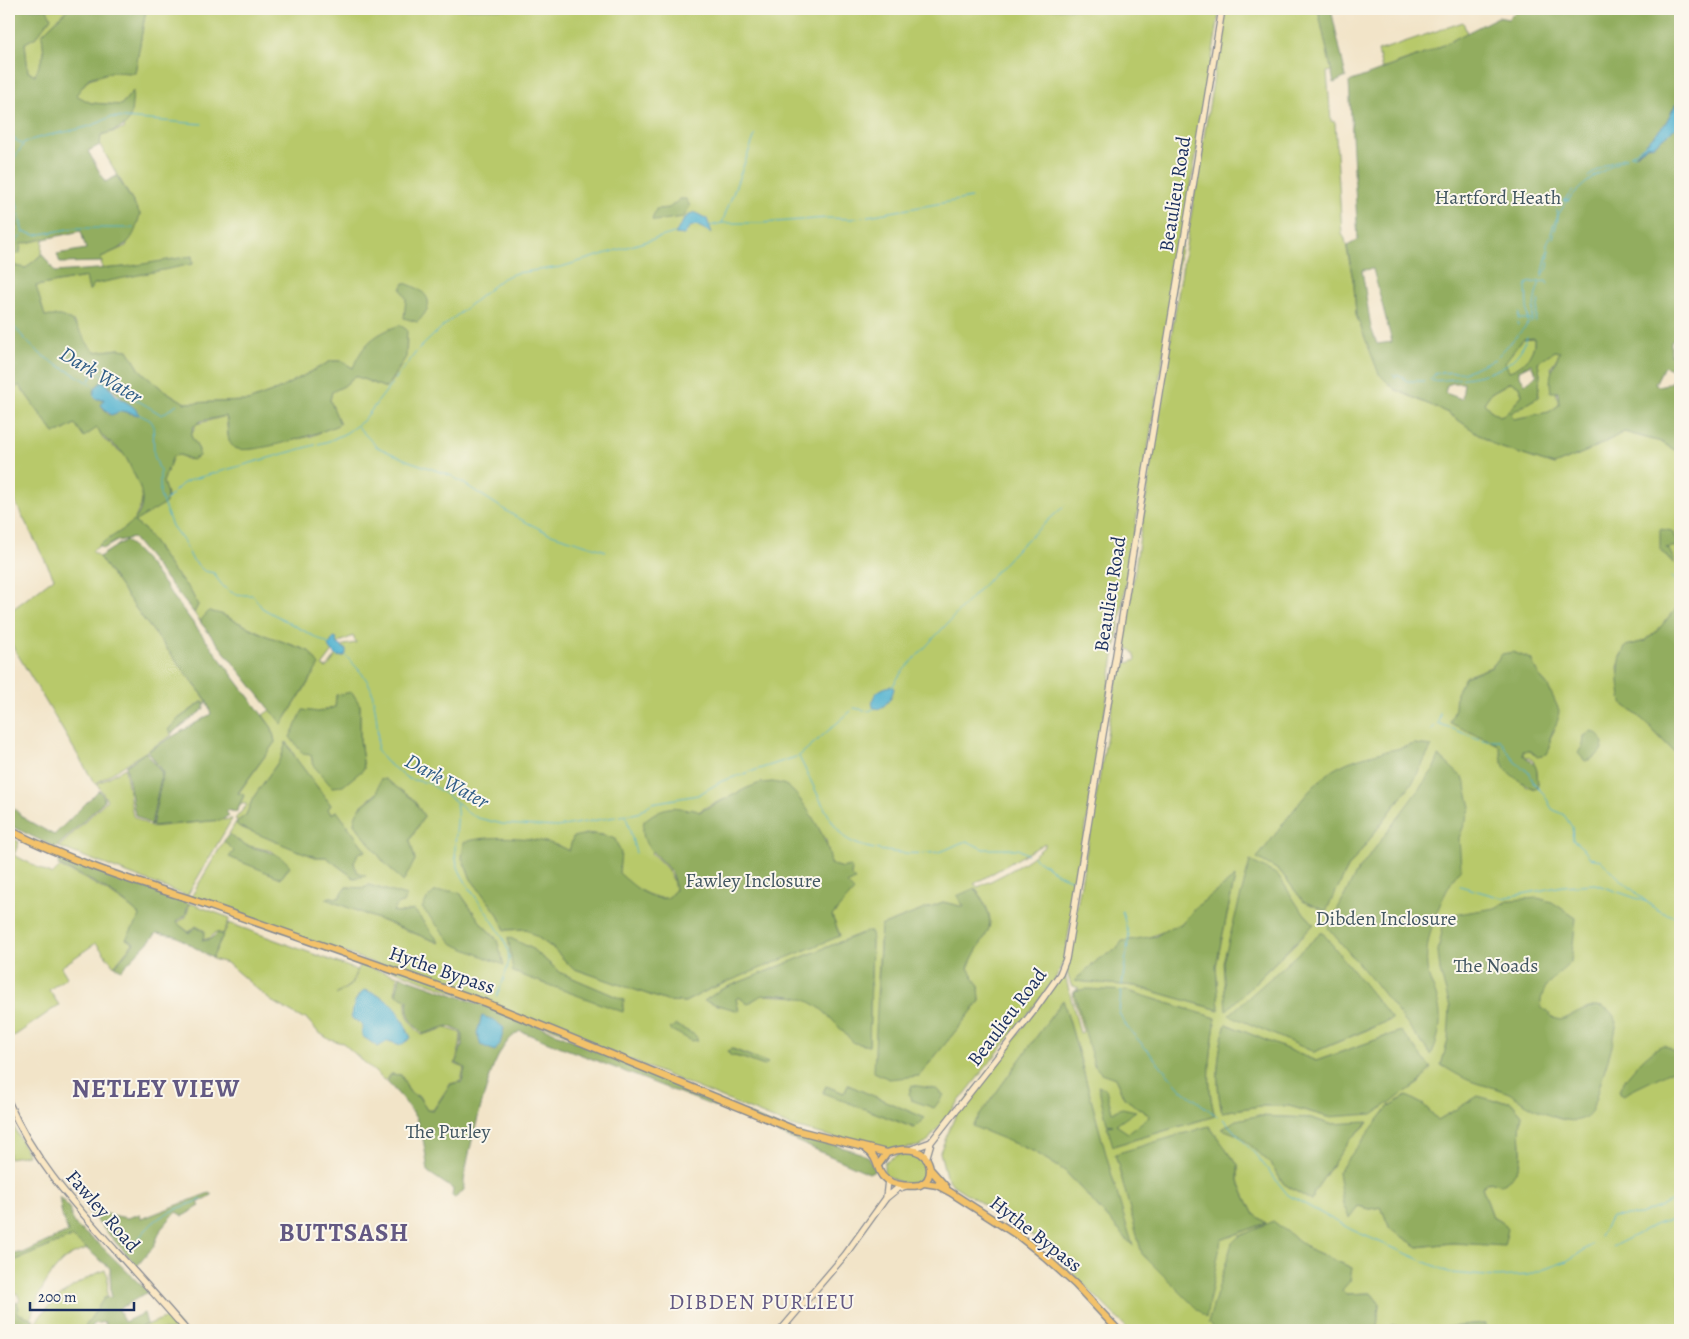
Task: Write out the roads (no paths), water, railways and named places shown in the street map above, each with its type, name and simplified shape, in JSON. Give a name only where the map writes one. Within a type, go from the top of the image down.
[{"type":"main road","name":"Beaulieu Road","points":[[926,1159],[931,1142],[1036,1008],[1060,974],[1066,959],[1222,9]]},
{"type":"main road","name":"Hythe Bypass","points":[[9,830],[55,853],[115,875],[486,1002],[795,1130],[888,1153]]},
{"type":"main road","name":"Fawley Road","points":[[9,1103],[38,1159],[64,1193],[186,1330]]},
{"type":"main road","points":[[879,1164],[888,1153],[911,1150],[931,1142]]},
{"type":"main road","points":[[862,1146],[873,1155],[879,1164],[881,1174],[888,1180],[906,1186]]},
{"type":"main road","points":[[781,1330],[845,1255],[886,1198],[897,1189],[924,1183],[928,1178],[930,1169],[926,1159],[920,1152],[911,1150]]},
{"type":"main road","name":"Hythe Bypass","points":[[930,1169],[950,1192]]},
{"type":"main road","points":[[886,1198],[888,1180]]},
{"type":"main road","name":"Hythe Bypass","points":[[924,1183],[937,1185],[950,1192],[1038,1251],[1076,1284],[1118,1330]]},
{"type":"water","points":[[1676,104],[1680,106],[1680,124],[1654,145],[1647,146],[1635,155],[1665,124]]},
{"type":"water","points":[[694,212],[707,219],[712,233],[696,225],[690,227],[684,235],[675,234],[685,218]]},
{"type":"water","points":[[103,381],[119,397],[134,407],[139,415],[122,411],[111,415],[101,405],[104,399],[97,399],[93,395],[96,387]]},
{"type":"water","points":[[334,637],[337,638],[336,642],[346,650],[346,654],[343,657],[337,656],[328,647]]},
{"type":"water","points":[[891,686],[894,688],[891,698],[886,704],[878,709],[873,707],[874,696],[883,688]]},
{"type":"water","points":[[364,990],[382,998],[394,1007],[403,1020],[411,1038],[401,1045],[388,1041],[378,1047],[362,1036],[362,1024],[351,1018],[355,1001]]},
{"type":"water","points":[[482,1016],[494,1020],[504,1028],[500,1044],[495,1051],[481,1045],[477,1033]]},
{"type":"waterway","points":[[23,143],[44,136],[90,126],[110,117],[202,124]]},
{"type":"waterway","name":"Dark Water","points":[[9,135],[23,145],[11,163],[23,234],[11,247],[9,260]]},
{"type":"waterway","points":[[722,223],[755,135]]},
{"type":"waterway","points":[[1631,155],[1646,144]]},
{"type":"waterway","points":[[1630,155],[1635,155]]},
{"type":"waterway","points":[[1588,177],[1604,166],[1625,157]]},
{"type":"waterway","points":[[1547,248],[1555,221],[1570,198],[1590,180],[1626,158]]},
{"type":"waterway","points":[[1569,200],[1563,201],[1573,191]]},
{"type":"waterway","points":[[710,226],[722,223],[762,223],[827,218],[851,219],[971,198]]},
{"type":"waterway","points":[[1553,238],[1558,218],[1557,210]]},
{"type":"waterway","points":[[23,232],[36,235],[74,228],[133,228]]},
{"type":"waterway","points":[[165,501],[182,484],[190,480],[329,441],[346,433],[363,421],[417,351],[440,329],[503,278],[516,273],[561,267],[674,233]]},
{"type":"waterway","points":[[1542,277],[1548,250]]},
{"type":"waterway","points":[[1543,274],[1548,268],[1549,250]]},
{"type":"waterway","points":[[1430,380],[1436,373],[1465,372],[1495,359],[1528,324],[1526,288],[1528,283],[1546,281],[1548,284]]},
{"type":"waterway","points":[[1531,323],[1540,282]]},
{"type":"waterway","points":[[1535,322],[1539,300]]},
{"type":"waterway","points":[[1519,313],[1518,319],[1531,319]]},
{"type":"waterway","name":"Dark Water","points":[[9,322],[42,355],[96,388]]},
{"type":"waterway","points":[[1432,381],[1474,377],[1500,368],[1512,361],[1521,351],[1527,337]]},
{"type":"waterway","points":[[89,381],[95,372],[103,374],[102,382]]},
{"type":"waterway","points":[[1393,375],[1395,377],[1397,374],[1407,381],[1424,381]]},
{"type":"waterway","points":[[119,397],[125,393],[162,415],[177,404]]},
{"type":"waterway","name":"Dark Water","points":[[138,414],[150,420],[153,424],[154,455],[160,471],[160,495],[172,526],[184,542],[192,559],[204,571],[214,573],[221,584],[229,591],[239,595],[253,595],[262,608],[330,645]]},
{"type":"waterway","points":[[358,427],[377,447],[409,461],[452,476],[516,517],[548,533],[606,551]]},
{"type":"waterway","points":[[892,687],[901,673],[1018,548],[1064,506]]},
{"type":"waterway","points":[[1671,577],[1680,584]]},
{"type":"waterway","name":"Dark Water","points":[[344,654],[368,682],[370,687],[377,721],[377,750],[385,761],[409,779],[429,783],[461,805],[468,813],[478,818],[502,824],[557,827],[638,813],[652,803],[698,795],[722,781],[799,756],[851,711]]},
{"type":"waterway","points":[[854,708],[869,711],[875,708]]},
{"type":"waterway","points":[[1439,722],[1440,713]]},
{"type":"waterway","points":[[1431,730],[1438,723],[1481,740],[1500,740],[1515,762],[1530,773],[1534,784],[1544,794],[1552,809],[1564,815],[1572,827],[1573,840],[1586,851],[1590,858],[1601,860],[1657,910],[1680,918]]},
{"type":"waterway","name":"Dark Water","points":[[799,757],[824,808],[842,835],[850,841],[874,849],[902,853],[942,851],[967,841],[983,849],[1018,849],[1027,854]]},
{"type":"waterway","points":[[456,803],[455,851],[458,867],[470,889],[495,925],[507,948],[509,961],[502,984]]},
{"type":"waterway","points":[[626,816],[636,853]]},
{"type":"waterway","name":"Dark Water","points":[[1033,857],[1058,874],[1075,881]]},
{"type":"waterway","points":[[1460,886],[1502,898],[1563,886],[1595,884],[1647,902]]},
{"type":"waterway","points":[[1122,911],[1129,936],[1122,985]]},
{"type":"waterway","points":[[497,996],[501,986]]},
{"type":"waterway","points":[[1121,990],[1119,1013],[1127,1027],[1182,1090],[1217,1116]]},
{"type":"waterway","points":[[1223,1119],[1256,1155],[1288,1195],[1352,1230],[1451,1273],[1496,1277],[1528,1275],[1567,1261],[1592,1245]]},
{"type":"waterway","points":[[1600,1237],[1611,1217],[1640,1215],[1680,1198]]},
{"type":"waterway","points":[[131,1249],[155,1221],[171,1211],[204,1199]]},
{"type":"waterway","points":[[1612,1247],[1657,1224],[1680,1217]]},
{"type":"district","name":"NETLEY VIEW","points":[[156,1089]]},
{"type":"district","name":"BUTTSASH","points":[[344,1233]]},
{"type":"district","name":"DIBDEN PURLIEU","points":[[762,1302]]},
{"type":"park label","name":"Hartford Heath","points":[[1498,197]]},
{"type":"park label","name":"Fawley Inclosure","points":[[753,880]]},
{"type":"park label","name":"Dibden Inclosure","points":[[1386,918]]},
{"type":"park label","name":"The Noads","points":[[1496,965]]},
{"type":"park label","name":"The Purley","points":[[448,1131]]}]
